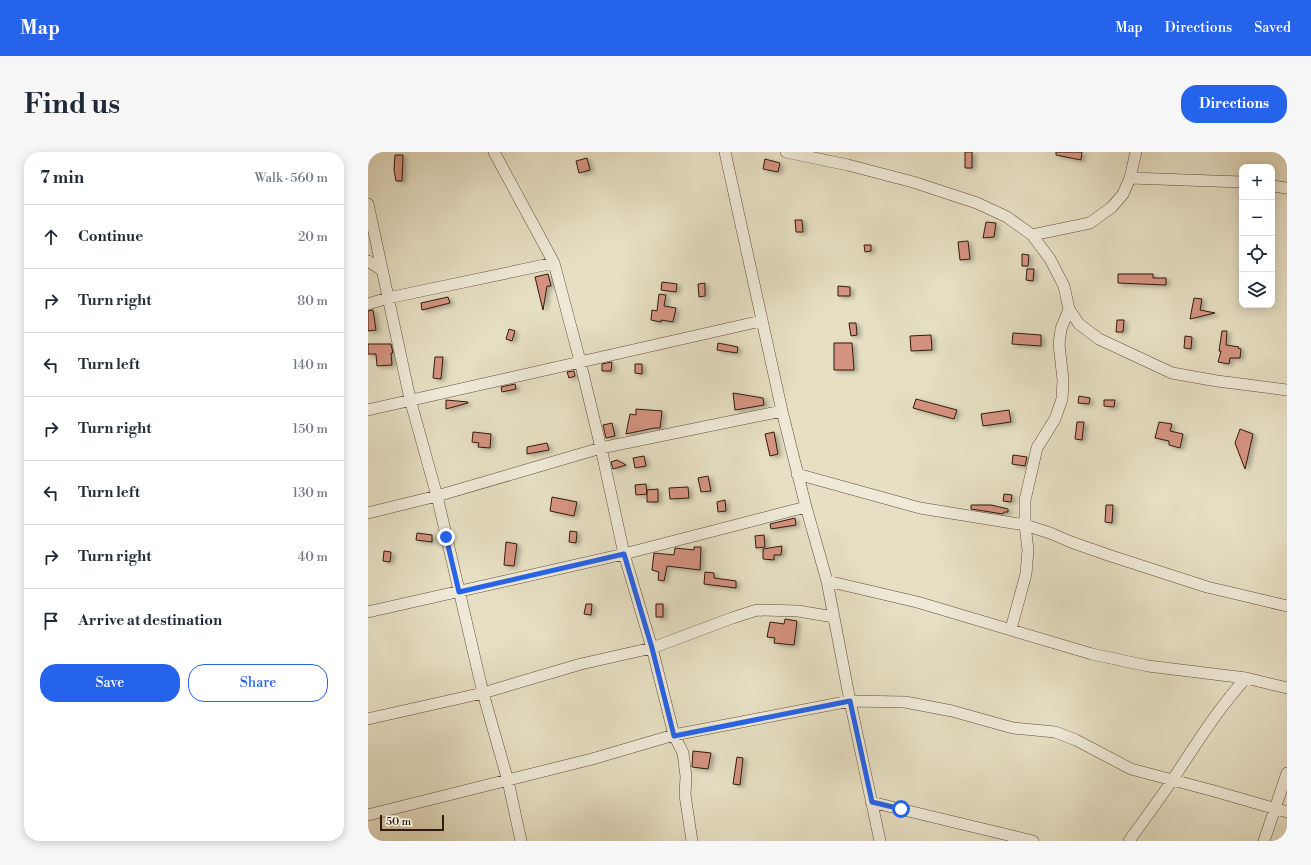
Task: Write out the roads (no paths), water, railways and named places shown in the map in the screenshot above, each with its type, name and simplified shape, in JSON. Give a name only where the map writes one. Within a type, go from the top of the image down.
[{"type":"street","points":[[494,152],[554,262],[601,448],[624,554],[652,648],[674,736],[683,753],[686,776],[685,795],[692,841]]},
{"type":"street","points":[[725,152],[782,411],[797,474],[827,581],[850,701],[880,841]]},
{"type":"street","points":[[786,152],[848,165],[913,182],[977,203],[1007,217],[1032,235],[1050,259],[1064,286],[1069,309],[1079,324],[1099,339],[1172,374],[1287,390]]},
{"type":"street","points":[[1032,235],[1090,223],[1112,207],[1123,194],[1137,155]]},
{"type":"street","points":[[1130,178],[1239,182]]},
{"type":"street","points":[[1275,186],[1287,188]]},
{"type":"street","points":[[368,204],[410,399],[436,496],[483,693],[508,781],[521,841]]},
{"type":"street","points":[[368,261],[382,270]]},
{"type":"street","points":[[368,304],[388,298],[554,262]]},
{"type":"street","points":[[1011,629],[1026,574],[1028,550],[1025,526],[1025,500],[1037,448],[1055,418],[1062,399],[1063,380],[1059,344],[1061,329],[1069,309]]},
{"type":"street","points":[[368,410],[410,399],[762,321]]},
{"type":"street","points":[[368,513],[436,496],[601,448],[782,411]]},
{"type":"street","points":[[797,474],[920,508],[1025,526],[1050,532],[1071,542],[1108,555],[1207,586],[1287,606]]},
{"type":"street","points":[[368,612],[624,554],[806,507]]},
{"type":"street","points":[[827,581],[917,602],[1092,654],[1148,666],[1246,678],[1287,688]]},
{"type":"street","points":[[368,718],[483,693],[581,664],[652,648],[757,610],[798,611],[834,617]]},
{"type":"street","points":[[1129,841],[1173,780],[1210,722],[1227,699],[1246,678]]},
{"type":"street","points":[[368,814],[508,781],[674,736],[850,701],[905,702],[952,711],[1013,728],[1055,732],[1076,740],[1131,769],[1287,812]]},
{"type":"street","points":[[1264,841],[1287,773]]},
{"type":"street","points":[[872,802],[1033,841]]}]
